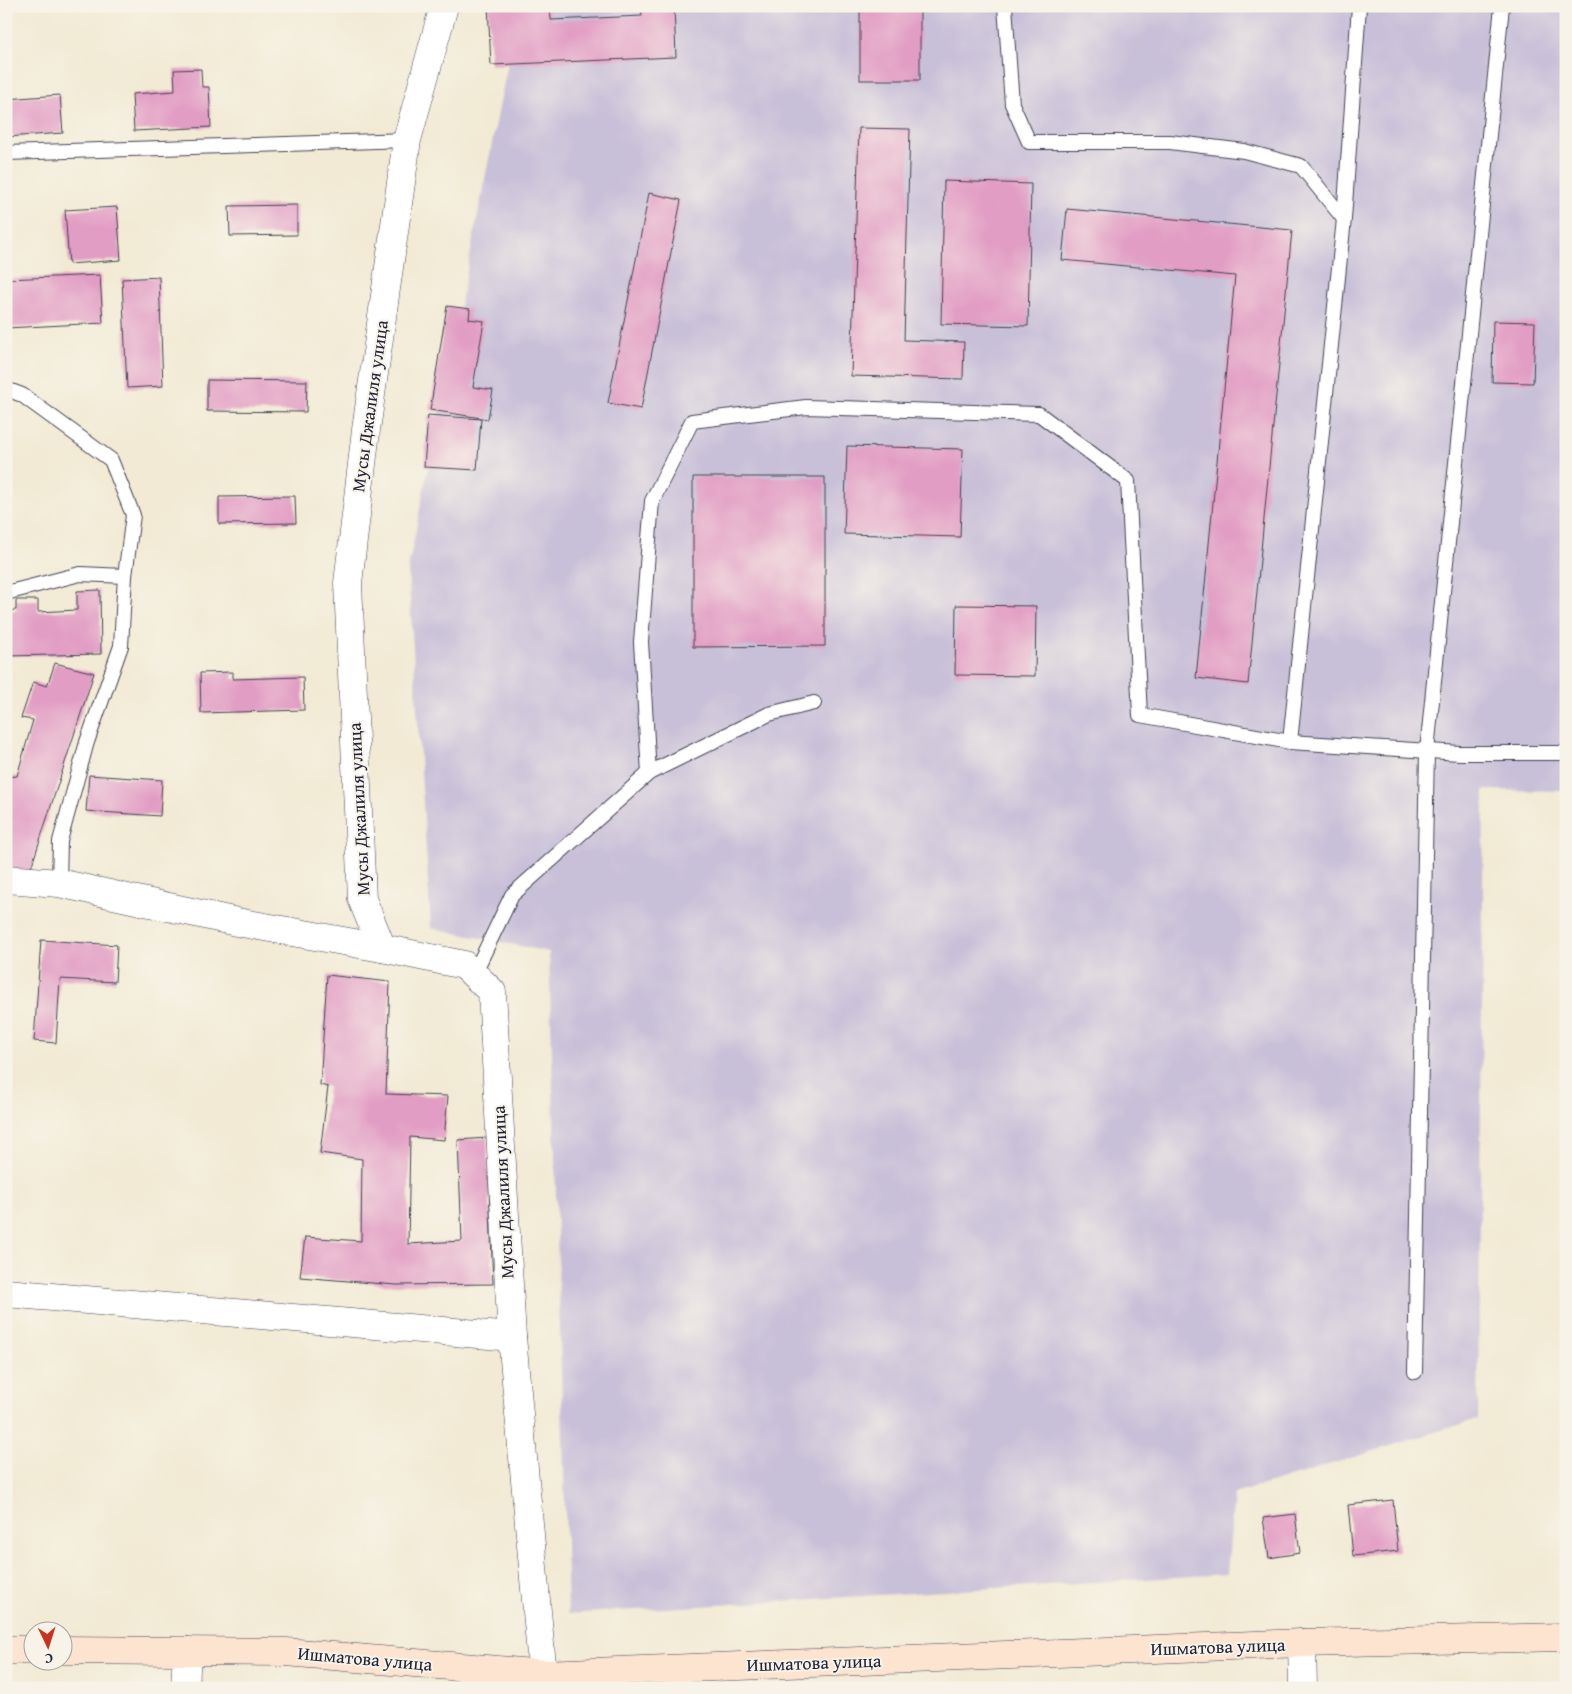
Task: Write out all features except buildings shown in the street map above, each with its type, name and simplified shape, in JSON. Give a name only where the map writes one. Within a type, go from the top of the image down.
[{"type":"main road","name":"Ишматова улица","points":[[72,1650],[286,1652],[544,1681],[1302,1643],[1566,1636]]},
{"type":"main road","points":[[6,1650],[22,1650]]},
{"type":"street","name":"Мусы Джалиля улица","points":[[444,6],[407,140],[366,430],[348,582],[362,899],[382,948],[464,965],[492,992],[512,1337],[544,1681]]},
{"type":"street","points":[[6,879],[59,883],[237,922],[382,948]]},
{"type":"street","points":[[6,1293],[512,1337]]},
{"type":"street","points":[[1302,1643],[1302,1688]]},
{"type":"street","points":[[186,1688],[187,1651]]},
{"type":"lane","points":[[1005,6],[1012,104],[1029,142],[1170,142],[1244,151],[1301,166],[1344,219]]},
{"type":"lane","points":[[1290,742],[1344,219],[1359,6]]},
{"type":"lane","points":[[1415,1372],[1427,751],[1502,6]]},
{"type":"lane","points":[[6,153],[407,140]]},
{"type":"lane","points":[[6,389],[22,395],[111,460],[132,515],[125,576],[121,646],[87,742],[60,841],[59,883]]},
{"type":"lane","points":[[649,773],[641,642],[652,500],[692,421],[806,407],[1039,414],[1128,481],[1140,715],[1290,742],[1427,751],[1566,753]]},
{"type":"lane","points":[[6,593],[80,574],[125,576]]},
{"type":"lane","points":[[474,974],[512,895],[649,773],[769,714],[814,703]]},
{"type":"shaded area","points":[[519,6],[1566,6],[1566,791],[1484,790],[1478,1419],[1234,1494],[1227,1574],[568,1614],[549,952],[431,928],[408,570]]}]
